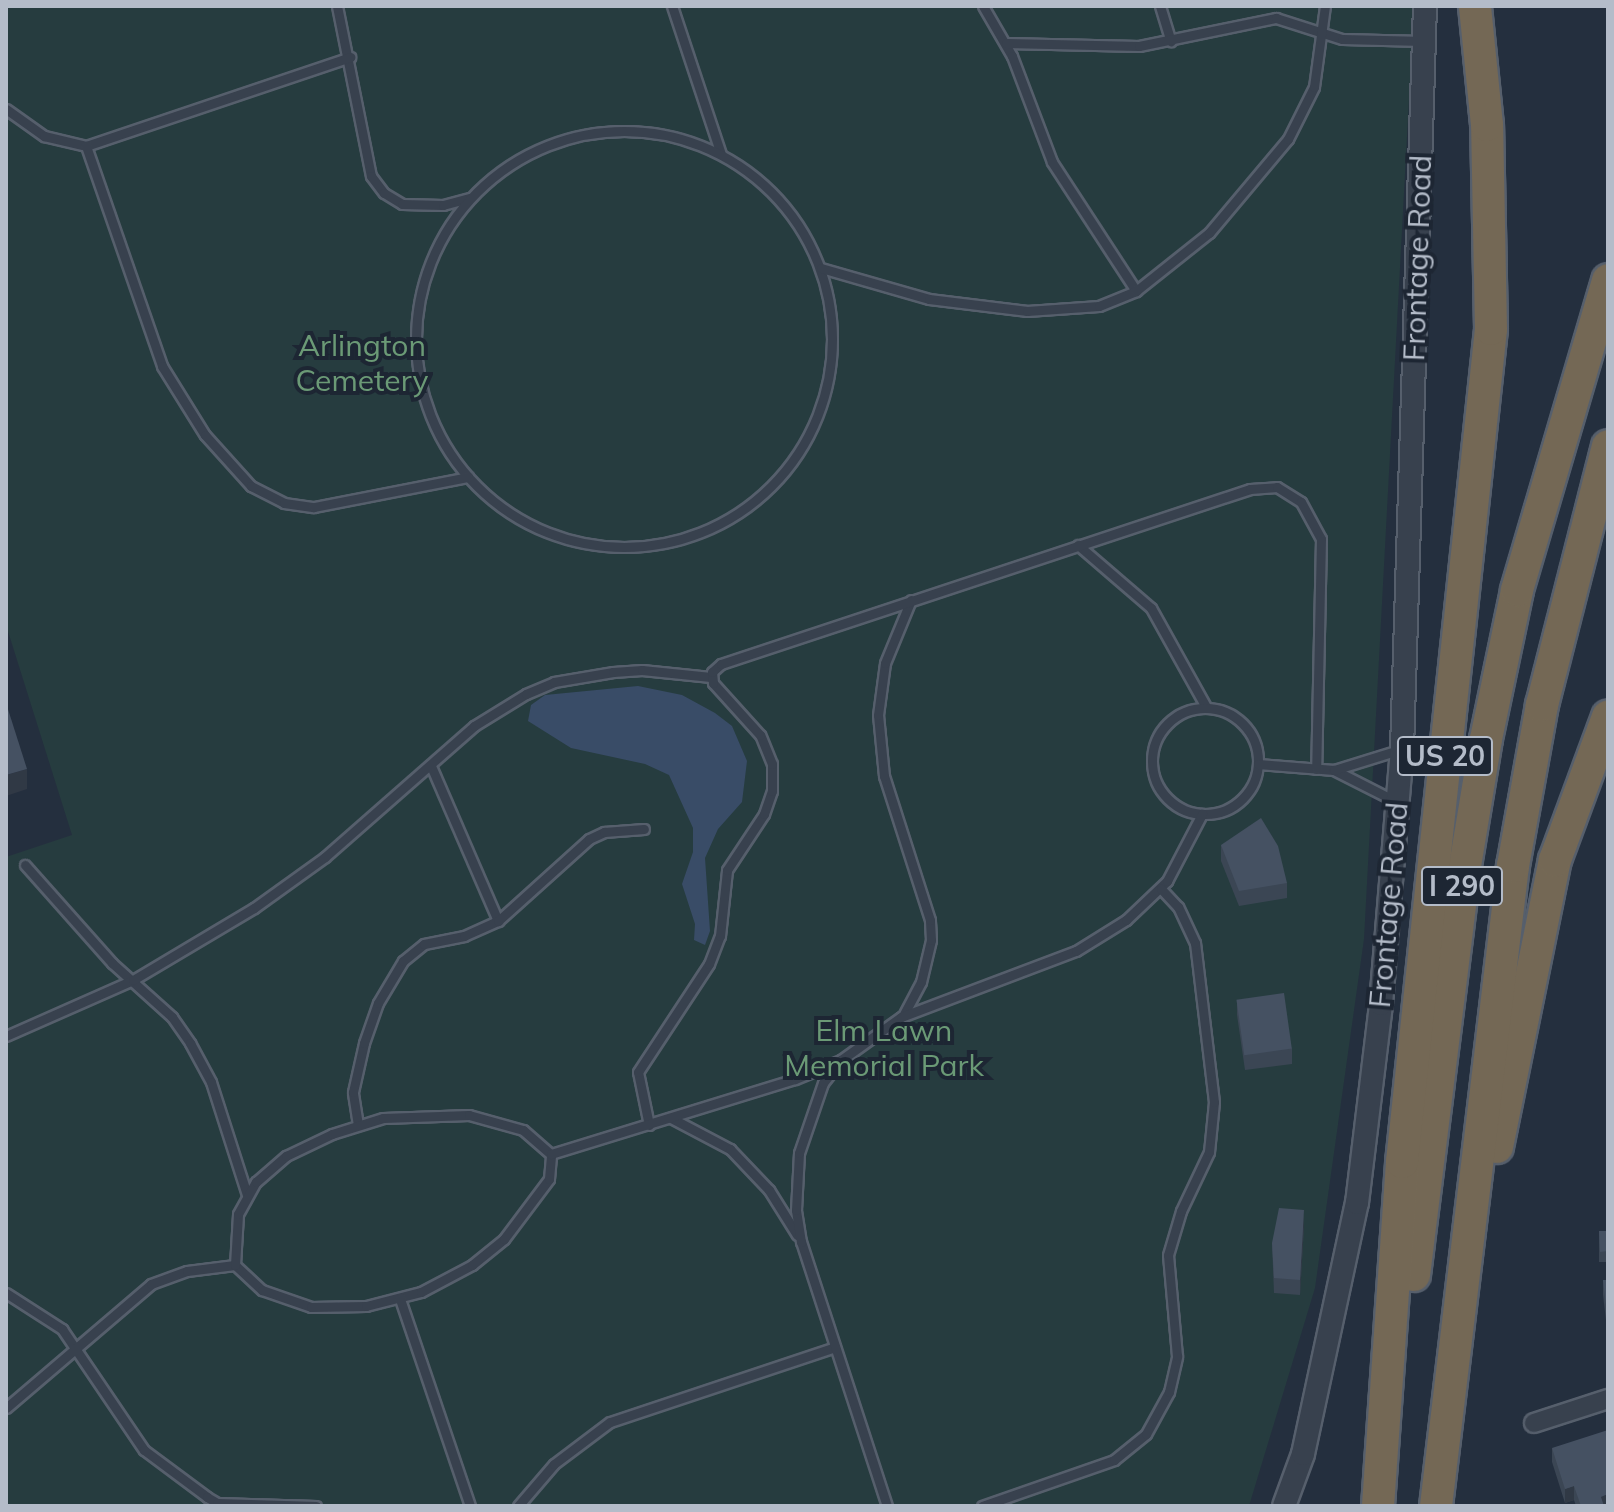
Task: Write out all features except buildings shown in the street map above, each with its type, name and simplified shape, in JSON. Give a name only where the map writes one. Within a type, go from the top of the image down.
[{"type":"highway","name":"US 20","points":[[1378,1506],[1419,979],[1488,369],[1491,235],[1475,6]]},
{"type":"highway","name":"I 290","points":[[1387,1506],[1464,872],[1486,739],[1517,590],[1608,280]]},
{"type":"highway","name":"I 290","points":[[1436,1506],[1513,866],[1542,705],[1608,446]]},
{"type":"highway","points":[[1458,1334],[1555,860],[1608,717]]},
{"type":"street","name":"Frontage Road","points":[[1284,1506],[1303,1454],[1357,1203],[1402,749],[1425,6]]},
{"type":"street","points":[[1534,1423],[1608,1399]]},
{"type":"lane","points":[[337,6],[350,57],[363,152],[377,185],[392,200],[413,205],[470,198]]},
{"type":"lane","points":[[672,6],[721,154]]},
{"type":"lane","points":[[983,6],[1006,43],[1052,162],[1136,291]]},
{"type":"lane","points":[[1160,6],[1171,41]]},
{"type":"lane","points":[[821,268],[929,299],[1027,311],[1099,306],[1136,291],[1209,233],[1288,139],[1314,87],[1325,6]]},
{"type":"lane","points":[[1006,43],[1111,47],[1171,41],[1276,18],[1342,39],[1424,41]]},
{"type":"lane","points":[[6,109],[44,136],[86,146],[350,57]]},
{"type":"lane","points":[[626,130],[667,135],[721,154],[771,192],[797,223],[821,268],[829,306],[826,390],[811,431],[785,472],[747,508],[703,533],[657,545],[613,547],[538,529],[501,508],[468,477],[442,442],[424,399],[416,355],[417,312],[426,272],[443,234],[470,198],[528,154],[585,134],[626,130]]},
{"type":"lane","points":[[86,146],[162,366],[205,435],[251,486],[284,503],[314,507],[468,477]]},
{"type":"lane","points":[[711,677],[721,664],[1264,486],[1301,502],[1317,527],[1324,556],[1316,769]]},
{"type":"lane","points":[[1078,545],[1151,608],[1206,707]]},
{"type":"lane","points":[[901,1017],[921,982],[931,940],[930,920],[884,776],[878,715],[885,663],[911,600]]},
{"type":"lane","points":[[6,1036],[133,980],[287,885],[486,718],[554,682],[642,670],[711,677],[760,735],[772,764],[772,791],[764,814],[727,870],[720,936],[709,964],[638,1072],[649,1125]]},
{"type":"lane","points":[[1206,707],[1243,723],[1254,740],[1258,764],[1253,784],[1236,804],[1202,814],[1183,809],[1165,796],[1154,776],[1152,754],[1166,724],[1184,712],[1206,707]]},
{"type":"lane","points":[[1258,764],[1334,770],[1402,749]]},
{"type":"lane","points":[[431,766],[498,921]]},
{"type":"lane","points":[[1334,770],[1397,802]]},
{"type":"lane","points":[[887,1506],[801,1242],[796,1181],[805,1126],[823,1083],[841,1060],[901,1017],[1076,951],[1126,920],[1161,889],[1202,814]]},
{"type":"lane","points":[[358,1125],[353,1106],[356,1075],[378,1003],[397,970],[424,944],[464,936],[498,921],[589,839],[604,832],[644,829]]},
{"type":"lane","points":[[25,865],[172,1017],[211,1082],[247,1195]]},
{"type":"lane","points":[[982,1506],[1114,1460],[1146,1434],[1169,1392],[1177,1356],[1168,1255],[1181,1211],[1209,1152],[1214,1102],[1195,943],[1178,907],[1161,889]]},
{"type":"lane","points":[[551,1154],[671,1118],[841,1060]]},
{"type":"lane","points":[[410,1115],[469,1115],[523,1130],[551,1154],[549,1179],[504,1239],[455,1276],[400,1299],[311,1307],[262,1290],[235,1265],[235,1227],[247,1195],[286,1156],[358,1125],[410,1115]]},
{"type":"lane","points":[[671,1118],[730,1149],[769,1190],[801,1242]]},
{"type":"lane","points":[[6,1408],[151,1284],[187,1271],[235,1265]]},
{"type":"lane","points":[[6,1293],[62,1329],[144,1450],[215,1504],[316,1506]]},
{"type":"lane","points":[[400,1299],[470,1506]]},
{"type":"lane","points":[[518,1506],[554,1464],[610,1422],[835,1347]]},
{"type":"green space","points":[[6,6],[1414,6],[1364,939],[1315,1288],[1249,1506],[6,1506],[6,857],[72,835],[6,625]]},
{"type":"water","points":[[638,686],[682,695],[715,713],[732,726],[747,761],[742,802],[718,829],[705,858],[710,931],[705,945],[694,940],[695,924],[682,884],[693,852],[693,828],[669,775],[645,764],[571,748],[528,721],[531,705],[545,695]]},
{"type":"park label","name":"Arlington Cemetery","points":[[362,362]]},
{"type":"park label","name":"Elm Lawn Memorial Park","points":[[884,1047]]}]
